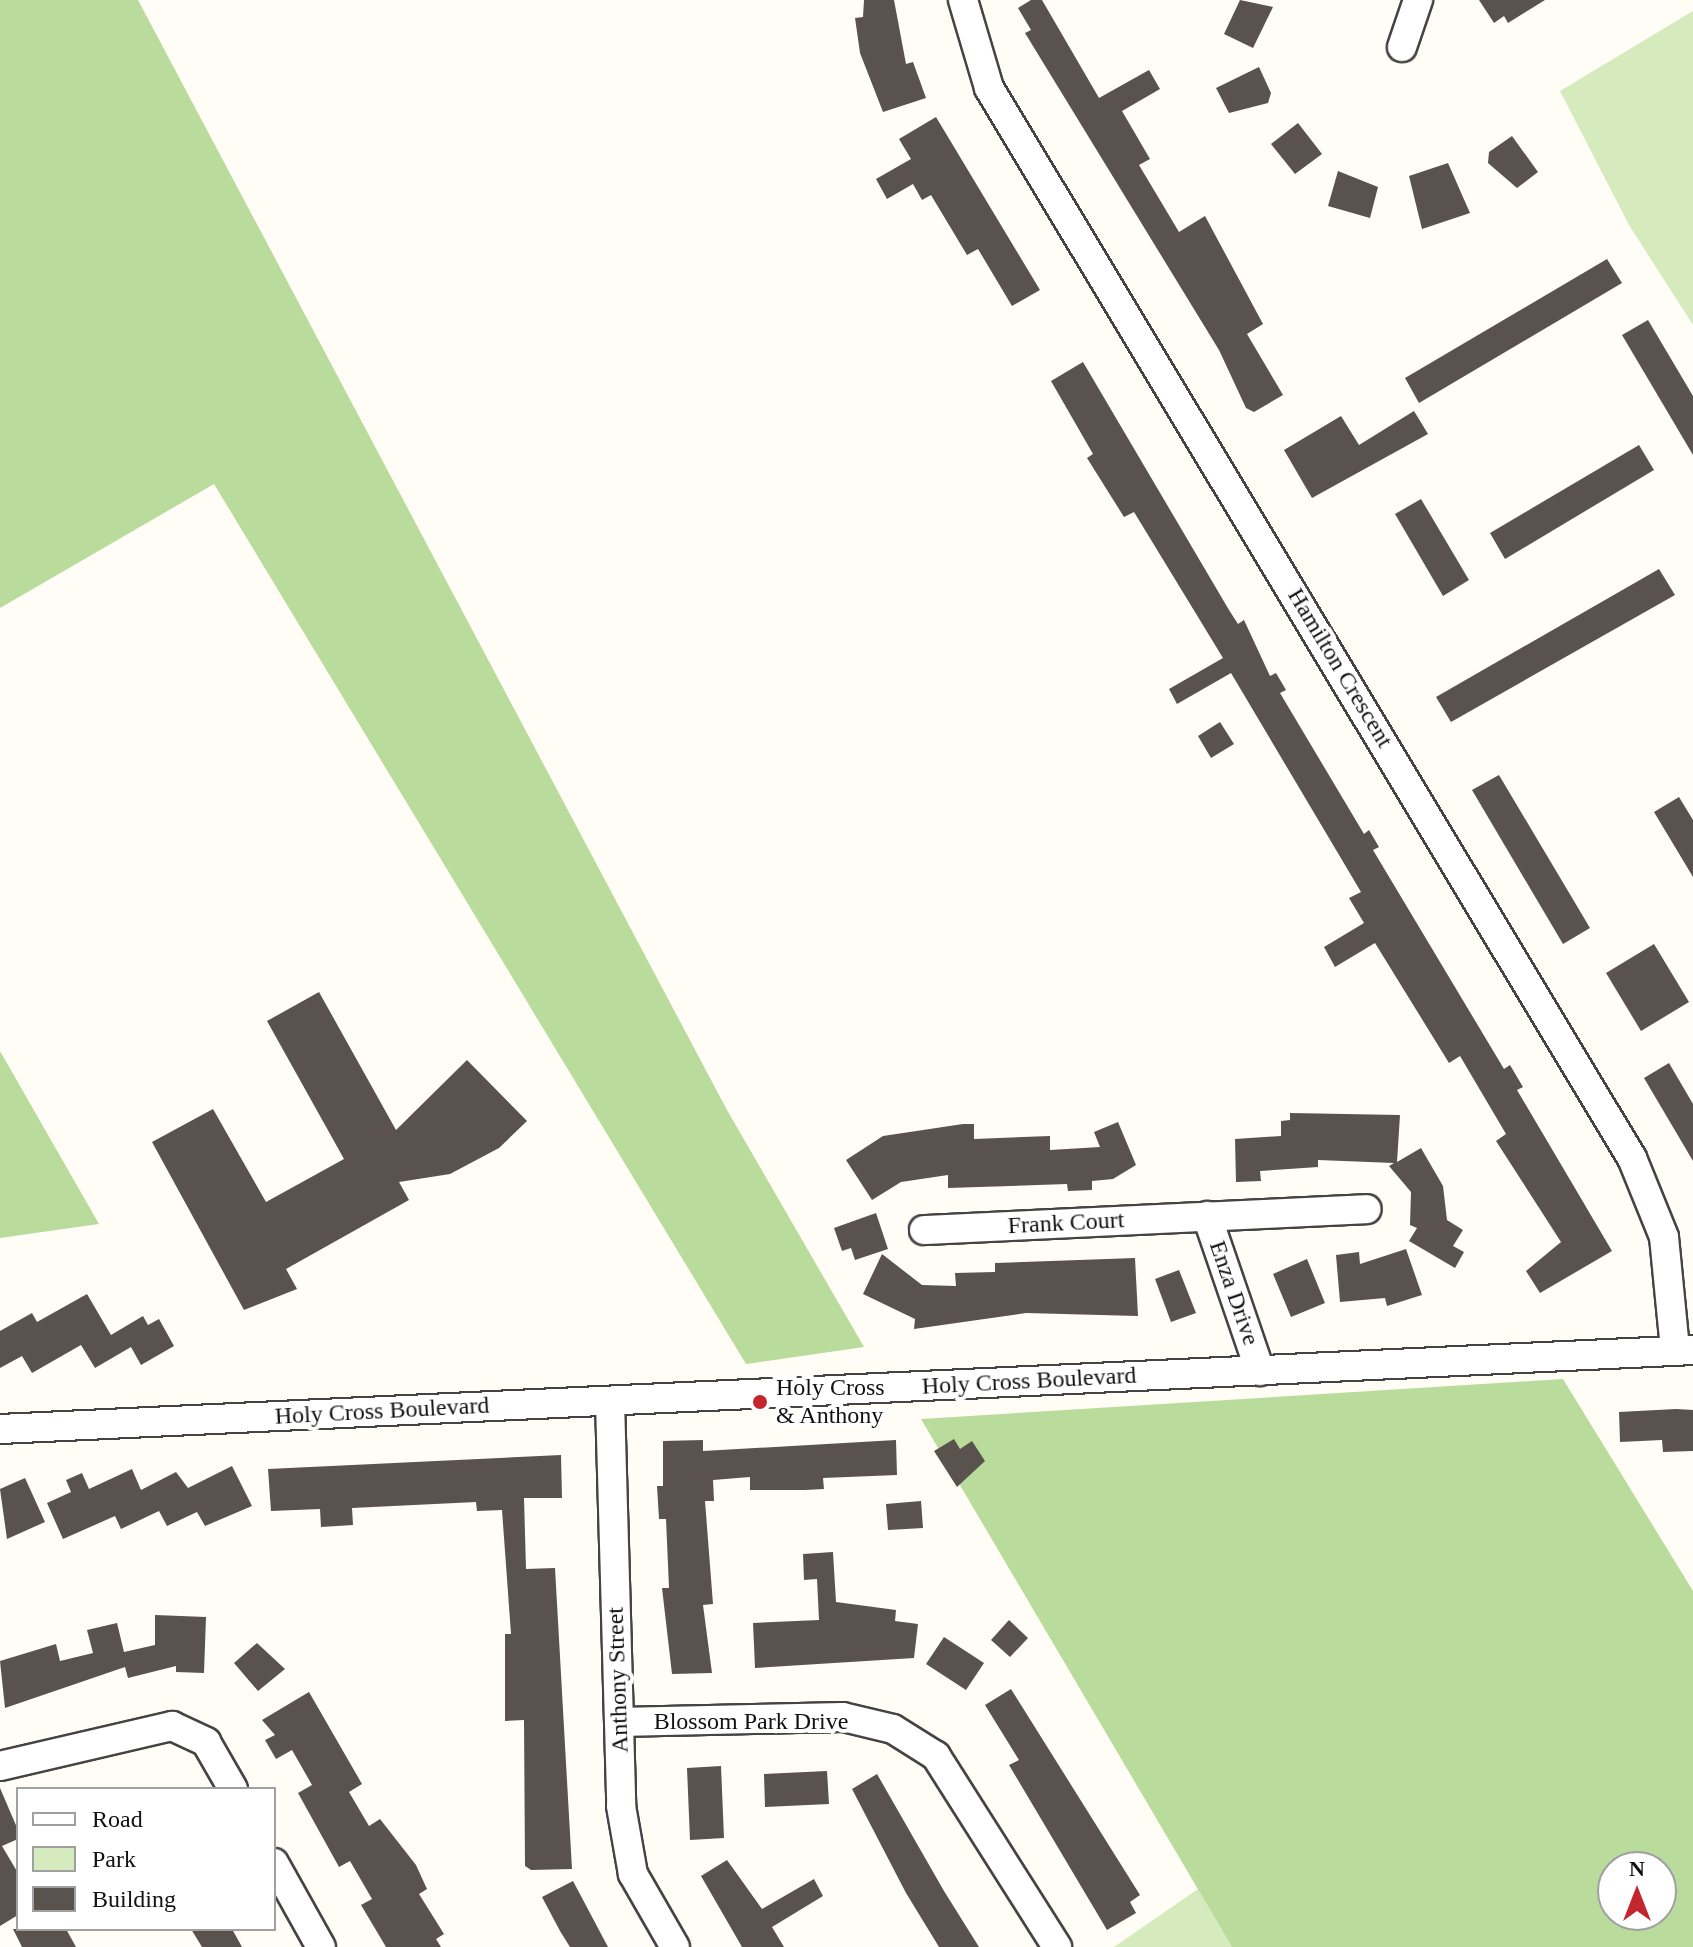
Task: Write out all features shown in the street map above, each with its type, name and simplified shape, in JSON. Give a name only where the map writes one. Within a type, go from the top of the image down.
[{"type":"street","name":"Hamilton Crescent","points":[[963,0],[989,88],[1632,1158],[1664,1237],[1684,1350]]},
{"type":"street","points":[[1402,47],[1418,0]]},
{"type":"street","name":"Frank Court","points":[[924,1230],[1367,1209]]},
{"type":"street","name":"Enza Drive","points":[[1207,1216],[1260,1371]]},
{"type":"street","name":"Holy Cross Boulevard","points":[[0,1429],[1684,1350]]},
{"type":"street","name":"Anthony Street","points":[[610,1401],[621,1806],[633,1874],[675,1947]]},
{"type":"street","name":"Blossom Park Drive","points":[[619,1722],[843,1717],[893,1729],[936,1756],[1057,1947]]},
{"type":"street","points":[[0,1766],[172,1726],[206,1742],[232,1787]]},
{"type":"street","points":[[276,1867],[321,1947]]},
{"type":"green space","points":[[0,0],[138,0],[727,1110],[864,1347],[746,1364],[214,484],[0,608]]},
{"type":"green space","points":[[1693,11],[1693,325],[1629,225],[1560,91]]},
{"type":"green space","points":[[0,1051],[99,1224],[0,1238]]},
{"type":"green space","points":[[1563,1379],[1693,1591],[1693,1947],[1232,1947],[921,1419]]},
{"type":"green space","points":[[1198,1889],[1232,1947],[1114,1947]]},
{"type":"building","points":[[864,0],[894,0],[906,64],[913,62],[926,98],[883,112],[860,53],[855,18],[863,17]]},
{"type":"building","points":[[1031,0],[1042,0],[1099,98],[1149,70],[1160,89],[1122,111],[1150,159],[1139,165],[1179,232],[1205,216],[1263,324],[1247,334],[1283,395],[1254,412],[1246,408],[1219,350],[1025,33],[1031,30],[1018,8]]},
{"type":"building","points":[[1240,0],[1273,7],[1253,48],[1224,34]]},
{"type":"building","points":[[1479,0],[1545,0],[1508,23],[1504,16],[1494,23]]},
{"type":"building","points":[[1259,67],[1271,93],[1268,103],[1229,113],[1216,88]]},
{"type":"building","points":[[936,117],[1040,290],[1012,306],[978,249],[967,255],[931,195],[922,200],[913,184],[887,199],[876,179],[911,159],[899,139]]},
{"type":"building","points":[[1298,123],[1322,154],[1295,174],[1271,144]]},
{"type":"building","points":[[1512,136],[1538,172],[1517,188],[1488,163],[1489,152]]},
{"type":"building","points":[[1448,163],[1470,213],[1422,229],[1409,176]]},
{"type":"building","points":[[1338,171],[1378,187],[1370,218],[1328,206]]},
{"type":"building","points":[[1607,259],[1622,283],[1419,403],[1405,378]]},
{"type":"building","points":[[1648,320],[1693,396],[1693,455],[1622,335]]},
{"type":"building","points":[[1083,362],[1229,610],[1238,624],[1244,620],[1270,676],[1276,673],[1286,690],[1280,693],[1364,834],[1369,830],[1379,847],[1373,850],[1504,1069],[1510,1065],[1523,1087],[1517,1090],[1612,1251],[1540,1293],[1526,1271],[1561,1242],[1496,1141],[1506,1134],[1460,1056],[1449,1063],[1375,943],[1335,967],[1324,947],[1364,923],[1349,898],[1361,892],[1231,673],[1177,704],[1169,689],[1223,658],[1134,512],[1124,517],[1087,458],[1093,454],[1051,381]]},
{"type":"building","points":[[1414,411],[1428,434],[1312,498],[1284,450],[1341,416],[1359,445]]},
{"type":"building","points":[[1639,445],[1654,470],[1505,559],[1490,533]]},
{"type":"building","points":[[1421,499],[1469,580],[1443,596],[1395,514]]},
{"type":"building","points":[[1659,569],[1675,595],[1451,722],[1436,697]]},
{"type":"building","points":[[1220,722],[1234,744],[1211,758],[1198,736]]},
{"type":"building","points":[[1499,775],[1590,928],[1563,944],[1472,790]]},
{"type":"building","points":[[1679,797],[1693,820],[1693,877],[1654,812]]},
{"type":"building","points":[[1654,944],[1689,1002],[1641,1031],[1606,973]]},
{"type":"building","points":[[319,992],[396,1130],[467,1060],[527,1121],[499,1148],[450,1174],[399,1182],[409,1200],[286,1269],[297,1289],[244,1310],[152,1142],[213,1109],[266,1202],[344,1159],[267,1021]]},
{"type":"building","points":[[1669,1063],[1693,1104],[1693,1161],[1644,1078]]},
{"type":"building","points":[[1290,1113],[1400,1115],[1397,1162],[1421,1148],[1443,1186],[1447,1220],[1463,1230],[1453,1246],[1464,1252],[1455,1268],[1409,1241],[1417,1228],[1410,1225],[1411,1192],[1389,1166],[1394,1163],[1318,1160],[1318,1167],[1260,1171],[1261,1181],[1236,1182],[1235,1139],[1281,1136],[1281,1121],[1290,1120]]},
{"type":"building","points":[[1118,1122],[1136,1165],[1113,1179],[1092,1181],[1092,1190],[1068,1191],[1067,1184],[948,1188],[948,1175],[901,1182],[872,1200],[846,1160],[883,1136],[963,1124],[974,1124],[974,1139],[1050,1136],[1050,1150],[1100,1147],[1094,1132]]},
{"type":"building","points":[[876,1213],[888,1249],[855,1260],[851,1248],[842,1251],[834,1228]]},
{"type":"building","points":[[1406,1249],[1422,1295],[1387,1306],[1385,1298],[1340,1302],[1336,1255],[1359,1252],[1360,1264]]},
{"type":"building","points":[[882,1254],[922,1285],[956,1286],[955,1273],[995,1272],[995,1263],[1135,1258],[1138,1316],[1026,1313],[914,1329],[915,1319],[863,1294]]},
{"type":"building","points":[[1307,1259],[1325,1303],[1291,1317],[1273,1274]]},
{"type":"building","points":[[1179,1270],[1196,1313],[1171,1322],[1155,1279]]},
{"type":"building","points":[[87,1294],[111,1335],[143,1316],[148,1325],[159,1319],[174,1346],[141,1365],[131,1347],[95,1368],[81,1345],[32,1373],[22,1356],[0,1368],[0,1331],[32,1313],[37,1322]]},
{"type":"building","points":[[1693,1410],[1693,1451],[1663,1452],[1662,1440],[1620,1442],[1619,1412]]},
{"type":"building","points":[[954,1439],[960,1449],[972,1441],[985,1461],[957,1487],[934,1451]]},
{"type":"building","points":[[703,1440],[703,1451],[896,1440],[897,1475],[823,1478],[824,1489],[805,1490],[750,1490],[750,1477],[713,1480],[714,1501],[705,1501],[713,1604],[703,1605],[712,1673],[672,1674],[662,1588],[669,1588],[666,1519],[659,1519],[657,1486],[663,1486],[663,1441]]},
{"type":"building","points":[[561,1455],[562,1498],[524,1498],[526,1569],[555,1568],[572,1869],[531,1870],[525,1866],[524,1720],[505,1721],[505,1634],[511,1634],[502,1510],[477,1511],[476,1502],[352,1508],[353,1525],[321,1527],[320,1509],[271,1511],[268,1469]]},
{"type":"building","points":[[232,1466],[252,1506],[205,1526],[197,1512],[167,1526],[159,1511],[121,1529],[115,1516],[63,1539],[47,1503],[71,1492],[66,1480],[82,1473],[89,1489],[132,1469],[141,1490],[176,1472],[188,1488]]},
{"type":"building","points":[[25,1478],[45,1522],[7,1539],[0,1489]]},
{"type":"building","points":[[921,1501],[923,1528],[888,1530],[886,1504]]},
{"type":"building","points":[[833,1552],[836,1602],[896,1610],[895,1621],[918,1624],[914,1658],[755,1668],[753,1623],[819,1620],[817,1579],[804,1580],[803,1554]]},
{"type":"building","points":[[155,1615],[206,1617],[204,1673],[176,1672],[176,1666],[128,1678],[125,1667],[5,1708],[0,1661],[56,1644],[60,1661],[93,1653],[87,1630],[117,1623],[124,1652],[155,1645]]},
{"type":"building","points":[[1009,1620],[1028,1638],[1010,1657],[991,1640]]},
{"type":"building","points":[[944,1637],[984,1663],[966,1690],[926,1664]]},
{"type":"building","points":[[257,1643],[285,1669],[258,1691],[234,1663]]},
{"type":"building","points":[[1011,1689],[1140,1895],[1130,1902],[1136,1913],[1107,1930],[1009,1765],[1019,1760],[985,1705]]},
{"type":"building","points":[[309,1692],[362,1784],[349,1792],[369,1826],[380,1819],[416,1865],[427,1889],[419,1894],[444,1934],[436,1939],[441,1947],[386,1947],[361,1905],[372,1899],[350,1861],[339,1867],[298,1793],[312,1785],[292,1750],[276,1759],[265,1740],[275,1735],[262,1720]]},
{"type":"building","points":[[721,1766],[724,1838],[690,1840],[687,1768]]},
{"type":"building","points":[[827,1771],[829,1804],[765,1807],[764,1774]]},
{"type":"building","points":[[877,1774],[979,1947],[939,1947],[906,1893],[852,1789]]},
{"type":"building","points":[[0,1788],[16,1825],[16,1840],[2,1846],[16,1870],[16,1916],[0,1926]]},
{"type":"building","points":[[727,1860],[762,1909],[814,1879],[823,1896],[772,1927],[784,1947],[742,1947],[701,1876]]},
{"type":"building","points":[[573,1881],[608,1947],[570,1947],[560,1931],[542,1897]]},
{"type":"building","points":[[13,1929],[67,1931],[76,1947],[22,1947]]},
{"type":"building","points":[[192,1931],[233,1931],[242,1947],[202,1947]]},
{"type":"place","name":"Holy Cross & Anthony","points":[[760,1402]]}]
